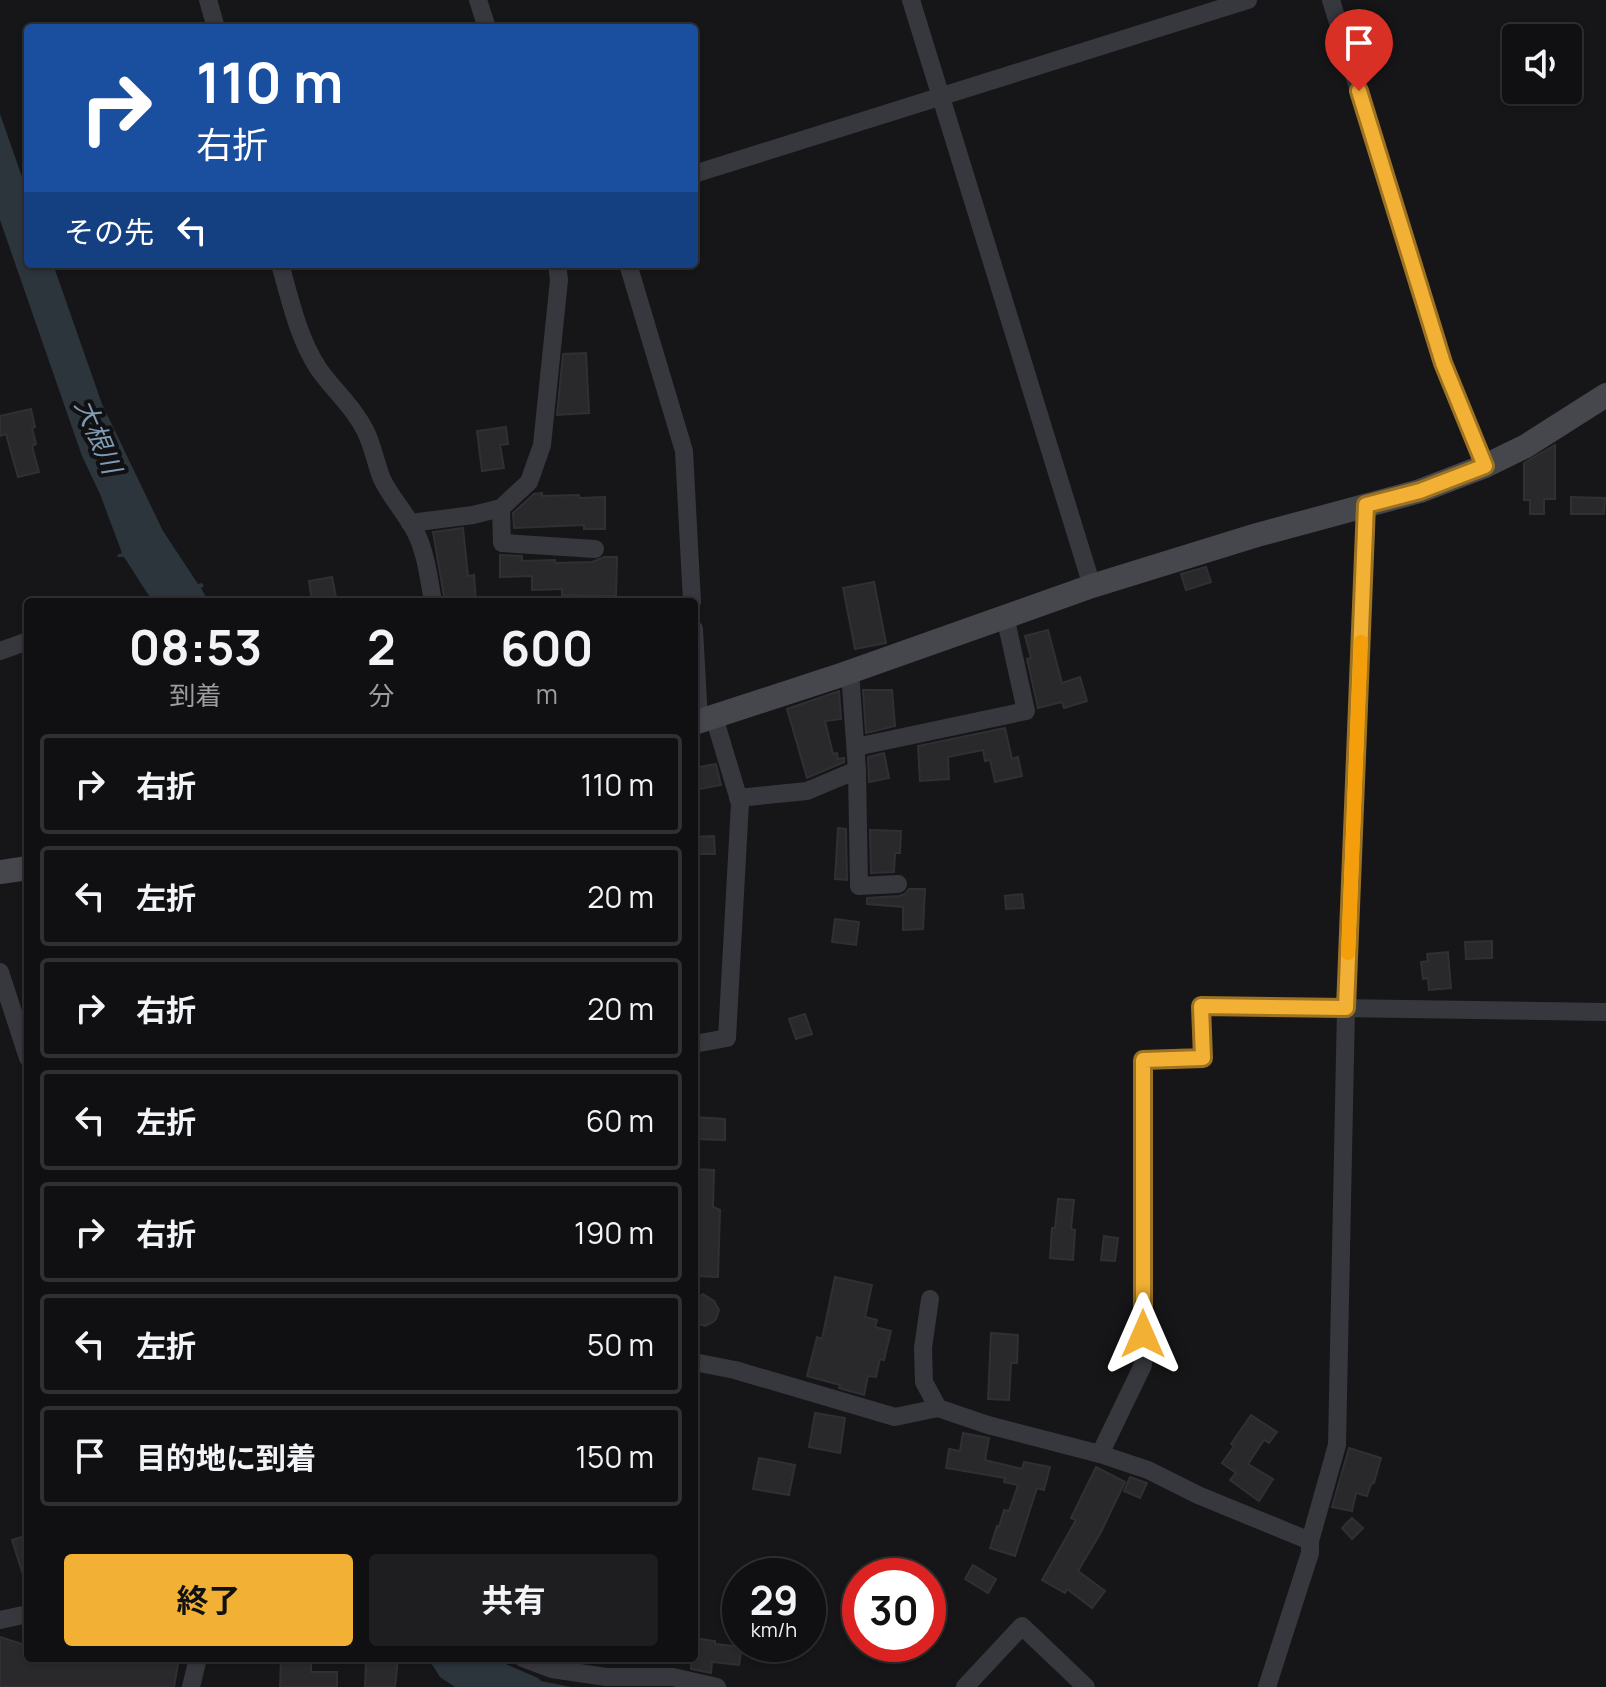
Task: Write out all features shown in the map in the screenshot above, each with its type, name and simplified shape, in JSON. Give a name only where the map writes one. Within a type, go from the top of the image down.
[{"type":"street","points":[[208,0],[215,24]]},
{"type":"street","points":[[478,0],[486,24]]},
{"type":"street","points":[[911,0],[1092,586]]},
{"type":"street","points":[[698,173],[1248,0]]},
{"type":"street","points":[[1331,0],[1443,363],[1485,466]]},
{"type":"street","points":[[281,268],[295,319],[306,345],[318,368],[350,406],[366,432],[391,497],[416,533],[423,551],[432,598]]},
{"type":"street","points":[[410,523],[501,508],[529,482],[542,445],[559,280],[558,268]]},
{"type":"street","points":[[629,268],[684,451],[692,598]]},
{"type":"street","points":[[702,720],[850,672],[1092,586],[1257,535],[1420,491],[1526,446],[1606,395]]},
{"type":"street","points":[[1267,1687],[1310,1553],[1310,1541],[1337,1445],[1346,1008],[1366,505]]},
{"type":"street","points":[[501,508],[502,543],[595,549]]},
{"type":"street","points":[[856,747],[1026,711],[1005,616]]},
{"type":"street","points":[[0,651],[24,642]]},
{"type":"street","points":[[850,672],[857,770],[859,886],[898,884]]},
{"type":"street","points":[[698,674],[702,720],[740,803],[727,1038],[698,1043]]},
{"type":"street","points":[[738,798],[807,791],[857,770]]},
{"type":"street","points":[[0,872],[24,869]]},
{"type":"street","points":[[0,972],[24,1046]]},
{"type":"street","points":[[1100,1454],[1143,1365],[1143,1060],[1203,1058],[1201,1006],[1606,1012]]},
{"type":"street","points":[[930,1299],[923,1348],[924,1382],[938,1408]]},
{"type":"street","points":[[698,1363],[735,1370],[895,1417],[938,1408],[988,1425],[1100,1454],[1148,1470],[1198,1495],[1310,1541]]},
{"type":"street","points":[[0,1620],[24,1615]]},
{"type":"street","points":[[965,1687],[1022,1626],[1086,1687]]},
{"type":"street","points":[[191,1687],[197,1662]]},
{"type":"street","points":[[534,1662],[552,1669],[606,1677],[673,1677],[717,1687]]},
{"type":"water","name":"大根川","points":[[0,114],[24,183],[24,268],[54,268],[102,404],[163,531],[198,584],[204,586],[201,588],[207,598],[150,598],[124,557],[118,557],[122,553],[82,456],[0,220]]},
{"type":"water","points":[[431,1662],[501,1662],[541,1681],[571,1687],[455,1687],[440,1677]]},
{"type":"building","points":[[586,353],[589,413],[557,415],[563,354]]},
{"type":"building","points":[[31,409],[36,444],[32,446],[39,472],[18,477],[6,434],[0,436],[0,416]]},
{"type":"building","points":[[506,427],[508,444],[500,445],[504,468],[482,471],[477,431]]},
{"type":"building","points":[[1555,445],[1555,499],[1544,499],[1544,514],[1530,514],[1530,500],[1524,500],[1524,463]]},
{"type":"building","points":[[542,493],[542,496],[605,497],[605,529],[584,529],[584,525],[514,528],[513,513],[534,494]]},
{"type":"building","points":[[1571,497],[1605,498],[1604,514],[1571,514]]},
{"type":"building","points":[[463,528],[468,576],[474,575],[476,598],[444,598],[433,532]]},
{"type":"building","points":[[500,555],[522,556],[522,561],[555,560],[555,563],[592,562],[604,557],[617,557],[616,596],[562,595],[562,589],[532,590],[532,576],[500,577]]},
{"type":"building","points":[[1206,567],[1211,582],[1186,590],[1181,574]]},
{"type":"building","points":[[332,577],[336,598],[311,598],[309,581]]},
{"type":"building","points":[[874,582],[886,643],[855,649],[843,588]]},
{"type":"building","points":[[1048,630],[1062,683],[1080,677],[1087,701],[1064,708],[1062,702],[1038,708],[1025,636]]},
{"type":"building","points":[[863,690],[892,690],[895,726],[866,733]]},
{"type":"building","points":[[839,691],[841,719],[825,721],[833,754],[837,753],[838,759],[844,758],[844,762],[807,778],[787,709]]},
{"type":"building","points":[[1005,728],[1012,759],[1018,757],[1022,776],[995,782],[990,760],[985,761],[983,750],[948,757],[949,779],[920,781],[918,746]]},
{"type":"building","points":[[884,753],[889,778],[869,782],[868,757]]},
{"type":"building","points":[[716,764],[721,785],[698,789],[698,767]]},
{"type":"building","points":[[838,828],[846,829],[847,880],[835,879]]},
{"type":"building","points":[[870,830],[901,831],[900,853],[895,853],[894,872],[871,873]]},
{"type":"building","points":[[714,836],[715,854],[698,854],[698,837]]},
{"type":"building","points":[[909,889],[925,889],[923,929],[903,930],[903,907],[867,904],[867,898],[899,896]]},
{"type":"building","points":[[1022,894],[1024,908],[1006,909],[1005,896]]},
{"type":"building","points":[[835,919],[859,922],[856,945],[832,942]]},
{"type":"building","points":[[1492,941],[1492,958],[1466,959],[1465,942]]},
{"type":"building","points":[[1448,952],[1451,988],[1429,990],[1428,978],[1423,979],[1421,962],[1428,961],[1427,954]]},
{"type":"building","points":[[805,1014],[812,1034],[796,1039],[789,1019]]},
{"type":"building","points":[[698,1117],[725,1119],[725,1140],[698,1139]]},
{"type":"building","points":[[698,1169],[714,1170],[713,1207],[720,1210],[718,1277],[698,1276]]},
{"type":"building","points":[[1058,1199],[1074,1200],[1071,1229],[1075,1230],[1073,1260],[1050,1258]]},
{"type":"building","points":[[1104,1236],[1118,1238],[1115,1261],[1101,1260]]},
{"type":"building","points":[[835,1277],[872,1285],[865,1317],[877,1320],[875,1327],[891,1331],[884,1360],[880,1359],[876,1377],[868,1376],[864,1395],[807,1376],[817,1337],[822,1339]]},
{"type":"building","points":[[703,1294],[714,1301],[719,1310],[716,1319],[705,1326],[698,1323],[698,1298]]},
{"type":"building","points":[[991,1333],[1018,1335],[1017,1363],[1011,1363],[1009,1400],[988,1399]]},
{"type":"building","points":[[815,1413],[845,1418],[840,1453],[809,1447]]},
{"type":"building","points":[[1251,1415],[1277,1432],[1269,1443],[1264,1440],[1248,1464],[1273,1479],[1259,1501],[1230,1480],[1236,1473],[1222,1463]]},
{"type":"building","points":[[963,1433],[989,1438],[985,1460],[1022,1469],[1024,1462],[1050,1467],[1044,1490],[1037,1488],[1015,1556],[990,1548],[1004,1510],[1009,1511],[1018,1485],[1004,1482],[1005,1478],[946,1468],[949,1449],[960,1451]]},
{"type":"building","points":[[1349,1448],[1381,1458],[1367,1496],[1356,1493],[1352,1511],[1332,1507]]},
{"type":"building","points":[[759,1458],[795,1465],[789,1495],[753,1489]]},
{"type":"building","points":[[1096,1467],[1125,1482],[1078,1571],[1105,1591],[1092,1608],[1067,1589],[1065,1593],[1042,1580],[1076,1520],[1071,1518]]},
{"type":"building","points":[[1130,1477],[1147,1483],[1140,1498],[1124,1491]]},
{"type":"building","points":[[1352,1518],[1363,1528],[1352,1539],[1342,1528]]},
{"type":"building","points":[[24,1536],[24,1578],[12,1540]]},
{"type":"building","points":[[973,1565],[996,1579],[988,1593],[965,1579]]},
{"type":"building","points":[[0,1637],[24,1645],[24,1662],[178,1662],[174,1687],[0,1687]]},
{"type":"building","points":[[698,1639],[722,1645],[722,1662],[740,1662],[739,1665],[712,1662],[711,1673],[691,1669],[692,1662],[698,1662]]},
{"type":"building","points":[[281,1662],[311,1662],[311,1672],[337,1672],[337,1687],[280,1687]]},
{"type":"building","points":[[366,1662],[398,1662],[395,1687],[365,1687]]},
{"type":"slow traffic","points":[[1348,953],[1361,642]]},
{"type":"route","points":[[1143,1334],[1143,1060],[1203,1058],[1201,1006],[1346,1008],[1366,505],[1420,491],[1485,466],[1443,363],[1359,91]]}]
